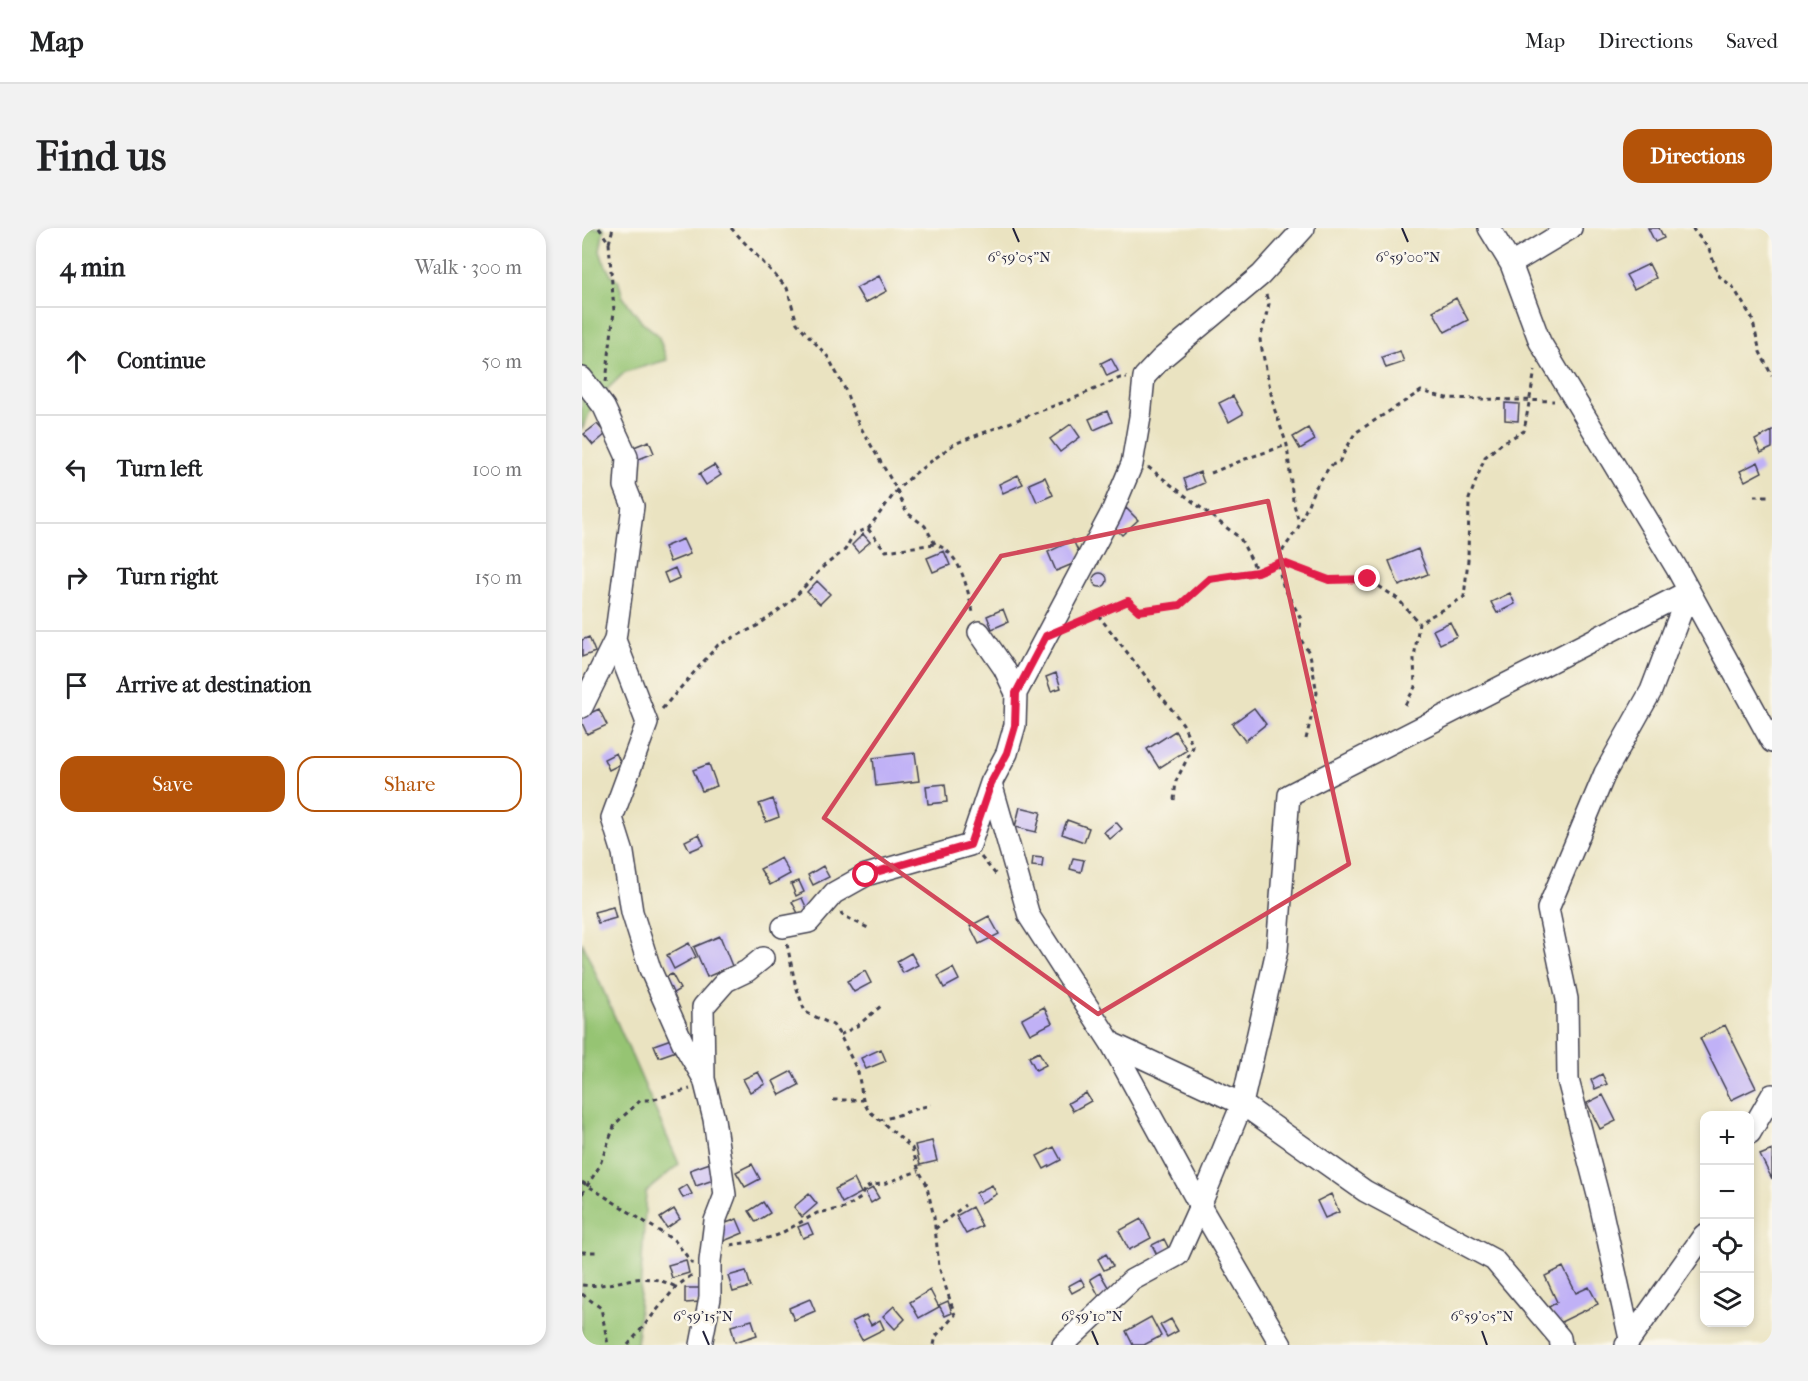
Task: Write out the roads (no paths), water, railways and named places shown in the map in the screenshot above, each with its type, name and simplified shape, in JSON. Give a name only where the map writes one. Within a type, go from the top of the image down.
[{"type":"street","points":[[783,927],[809,922],[834,893],[866,875],[970,845],[991,783],[1007,753],[1015,726],[1016,693],[1111,514],[1132,464],[1144,377],[1161,359],[1261,275],[1304,228]]},
{"type":"street","points":[[1489,228],[1511,264],[1540,342],[1676,567],[1772,742]]},
{"type":"street","points":[[1511,264],[1570,228]]},
{"type":"street","points":[[582,378],[604,407],[627,457],[626,486],[633,506],[615,640],[582,707]]},
{"type":"street","points":[[1063,1345],[1132,1280],[1178,1255],[1242,1104],[1277,950],[1289,795],[1689,591]]},
{"type":"street","points":[[1628,1342],[1599,1199],[1568,1080],[1567,999],[1548,909],[1605,773],[1651,691],[1689,591]]},
{"type":"street","points":[[979,632],[1004,668],[1016,693]]},
{"type":"street","points":[[615,640],[647,723],[612,818],[623,853],[632,912],[650,969],[669,1015],[704,1079]]},
{"type":"street","points":[[991,783],[1029,916],[1111,1043],[1200,1206],[1281,1345]]},
{"type":"street","points":[[669,1015],[703,1007],[726,981],[747,971],[763,958]]},
{"type":"street","points":[[701,1345],[710,1298],[707,1262],[715,1221],[725,1195],[714,1119],[704,1079],[703,1007]]},
{"type":"street","points":[[1111,1043],[1242,1104],[1365,1191],[1494,1260],[1560,1338],[1561,1345]]},
{"type":"street","points":[[1754,1125],[1772,1095]]},
{"type":"street","points":[[1628,1342],[1700,1241]]}]
